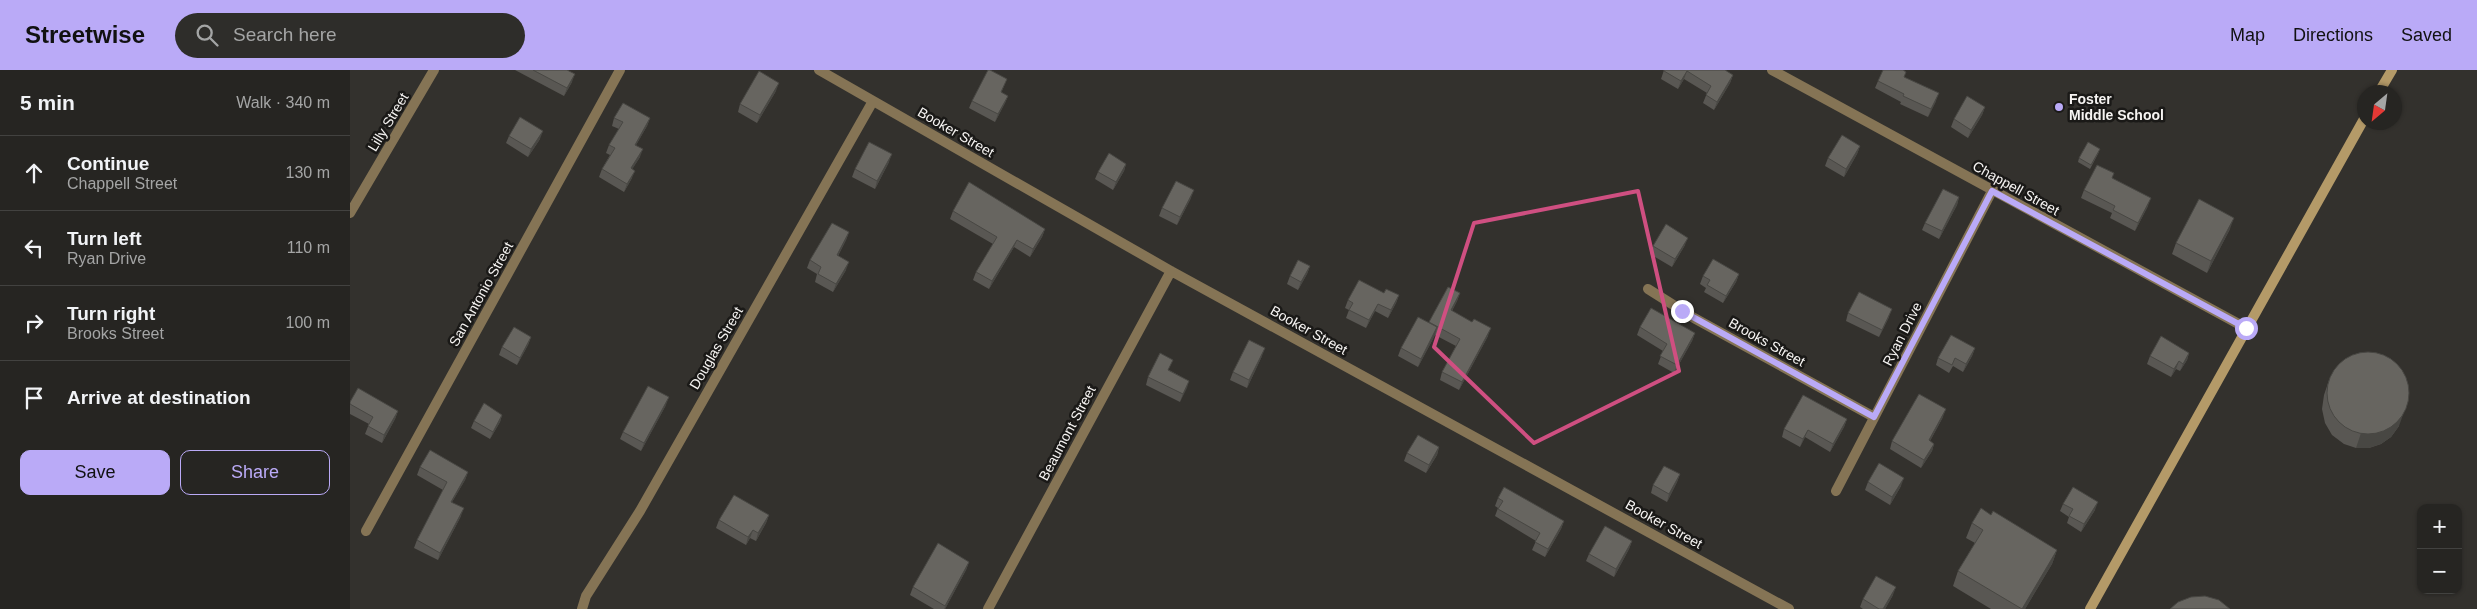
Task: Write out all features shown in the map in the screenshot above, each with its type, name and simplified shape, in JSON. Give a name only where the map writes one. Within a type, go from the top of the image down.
[{"type":"street","name":"Lilly Street","points":[[350,213],[434,70]]},
{"type":"street","name":"San Antonio Street","points":[[366,531],[620,70]]},
{"type":"street","name":"Booker Street","points":[[819,70],[1171,271],[1789,609]]},
{"type":"street","name":"Chappell Street","points":[[1772,70],[2246,328]]},
{"type":"street","points":[[2383,85],[2392,70]]},
{"type":"street","name":"Douglas Street","points":[[582,609],[586,596],[640,511],[873,101]]},
{"type":"street","points":[[2090,609],[2357,130]]},
{"type":"street","name":"Ryan Drive","points":[[1836,491],[1992,191]]},
{"type":"street","name":"Beaumont Street","points":[[988,609],[1171,271]]},
{"type":"street","name":"Brooks Street","points":[[1648,289],[1694,318],[1874,417]]},
{"type":"highlighted area","points":[[1638,191],[1679,371],[1534,443],[1434,347],[1474,223]]},
{"type":"building","points":[[533,70],[567,70],[575,74],[567,88]]},
{"type":"building","points":[[988,70],[1007,79],[1001,92],[1008,96],[998,114],[972,101]]},
{"type":"building","points":[[1664,70],[1725,70],[1733,75],[1717,102],[1706,95],[1711,86],[1687,71],[1681,81]]},
{"type":"building","points":[[1883,70],[1903,70],[1906,72],[1904,77],[1939,93],[1931,109],[1903,96],[1904,94],[1878,81]]},
{"type":"building","points":[[759,71],[779,83],[760,115],[740,104]]},
{"type":"building","points":[[1967,96],[1985,107],[1971,130],[1954,119]]},
{"type":"building","points":[[623,103],[650,118],[635,145],[643,149],[631,168],[635,171],[627,184],[602,169],[615,148],[609,145],[623,122],[614,118]]},
{"type":"building","points":[[520,117],[543,131],[531,149],[509,136]]},
{"type":"building","points":[[1842,135],[1860,146],[1846,169],[1828,158]]},
{"type":"building","points":[[869,142],[892,154],[877,181],[855,169]]},
{"type":"building","points":[[2088,142],[2100,149],[2091,165],[2079,158]]},
{"type":"building","points":[[1109,153],[1126,164],[1116,182],[1098,172]]},
{"type":"building","points":[[2097,165],[2114,173],[2112,178],[2151,198],[2138,223],[2113,210],[2115,206],[2084,190]]},
{"type":"building","points":[[1176,181],[1194,190],[1180,217],[1162,208]]},
{"type":"building","points":[[969,182],[1045,229],[1033,249],[1017,240],[992,281],[976,272],[997,237],[953,211]]},
{"type":"building","points":[[1943,189],[1959,197],[1942,231],[1925,223]]},
{"type":"building","points":[[2199,199],[2234,218],[2211,261],[2176,243]]},
{"type":"building","points":[[832,223],[849,232],[837,255],[849,262],[836,284],[818,274],[821,267],[810,260]]},
{"type":"building","points":[[1666,224],[1688,238],[1675,259],[1653,246]]},
{"type":"building","points":[[1713,259],[1739,274],[1726,296],[1707,285],[1710,280],[1703,276]]},
{"type":"building","points":[[1298,260],[1310,266],[1301,282],[1290,276]]},
{"type":"building","points":[[1359,280],[1384,293],[1386,289],[1399,295],[1391,310],[1378,304],[1369,320],[1349,310],[1353,303],[1348,300]]},
{"type":"building","points":[[1448,287],[1460,293],[1451,310],[1472,322],[1474,319],[1491,328],[1462,382],[1442,372],[1460,339],[1429,322]]},
{"type":"building","points":[[1859,292],[1892,309],[1882,330],[1848,313]]},
{"type":"building","points":[[1651,308],[1695,333],[1677,365],[1660,356],[1667,344],[1640,327]]},
{"type":"building","points":[[1418,317],[1437,327],[1421,359],[1401,348]]},
{"type":"building","points":[[514,327],[531,337],[520,358],[502,347]]},
{"type":"building","points":[[1951,335],[1975,348],[1966,364],[1955,358],[1952,365],[1938,358]]},
{"type":"building","points":[[2161,336],[2189,353],[2183,364],[2179,361],[2174,369],[2150,356]]},
{"type":"building","points":[[1249,340],[1265,348],[1249,380],[1233,372]]},
{"type":"building","points":[[2368,352],[2384,355],[2397,364],[2406,377],[2409,393],[2406,409],[2397,422],[2384,431],[2368,434],[2352,431],[2339,422],[2330,409],[2327,393],[2330,377],[2339,364],[2352,355]]},
{"type":"building","points":[[1160,353],[1173,360],[1168,370],[1189,381],[1183,394],[1148,377]]},
{"type":"building","points":[[648,386],[669,397],[644,443],[623,432]]},
{"type":"building","points":[[358,388],[398,411],[384,435],[368,426],[373,417],[350,404]]},
{"type":"building","points":[[1919,394],[1946,409],[1929,440],[1934,444],[1924,460],[1892,441]]},
{"type":"building","points":[[1803,395],[1847,419],[1833,444],[1808,430],[1803,439],[1784,429]]},
{"type":"building","points":[[484,403],[502,415],[493,432],[474,421]]},
{"type":"building","points":[[1418,435],[1439,447],[1429,465],[1407,453]]},
{"type":"building","points":[[430,450],[468,472],[451,502],[464,508],[440,553],[417,540],[447,482],[420,467]]},
{"type":"building","points":[[1879,463],[1904,478],[1892,497],[1868,482]]},
{"type":"building","points":[[1664,466],[1680,474],[1669,494],[1653,485]]},
{"type":"building","points":[[1504,487],[1564,521],[1548,549],[1535,542],[1540,533],[1498,509],[1503,501],[1498,498]]},
{"type":"building","points":[[2073,487],[2098,502],[2084,524],[2069,516],[2073,509],[2063,504]]},
{"type":"building","points":[[734,495],[769,515],[758,533],[753,530],[748,537],[719,520]]},
{"type":"building","points":[[1981,508],[1991,515],[1993,511],[2057,550],[2022,609],[1958,571],[1983,530],[1972,523]]},
{"type":"building","points":[[1605,526],[1632,541],[1616,569],[1589,554]]},
{"type":"building","points":[[938,543],[969,562],[945,606],[913,587]]},
{"type":"building","points":[[1876,576],[1896,587],[1883,609],[1879,609],[1863,599]]},
{"type":"building","points":[[2205,596],[2219,600],[2230,609],[2170,609],[2178,602],[2191,597]]},
{"type":"place","name":"Foster Middle School","points":[[2059,107]]},
{"type":"route","points":[[1682,311],[1874,417],[1992,191],[2246,328]]}]
